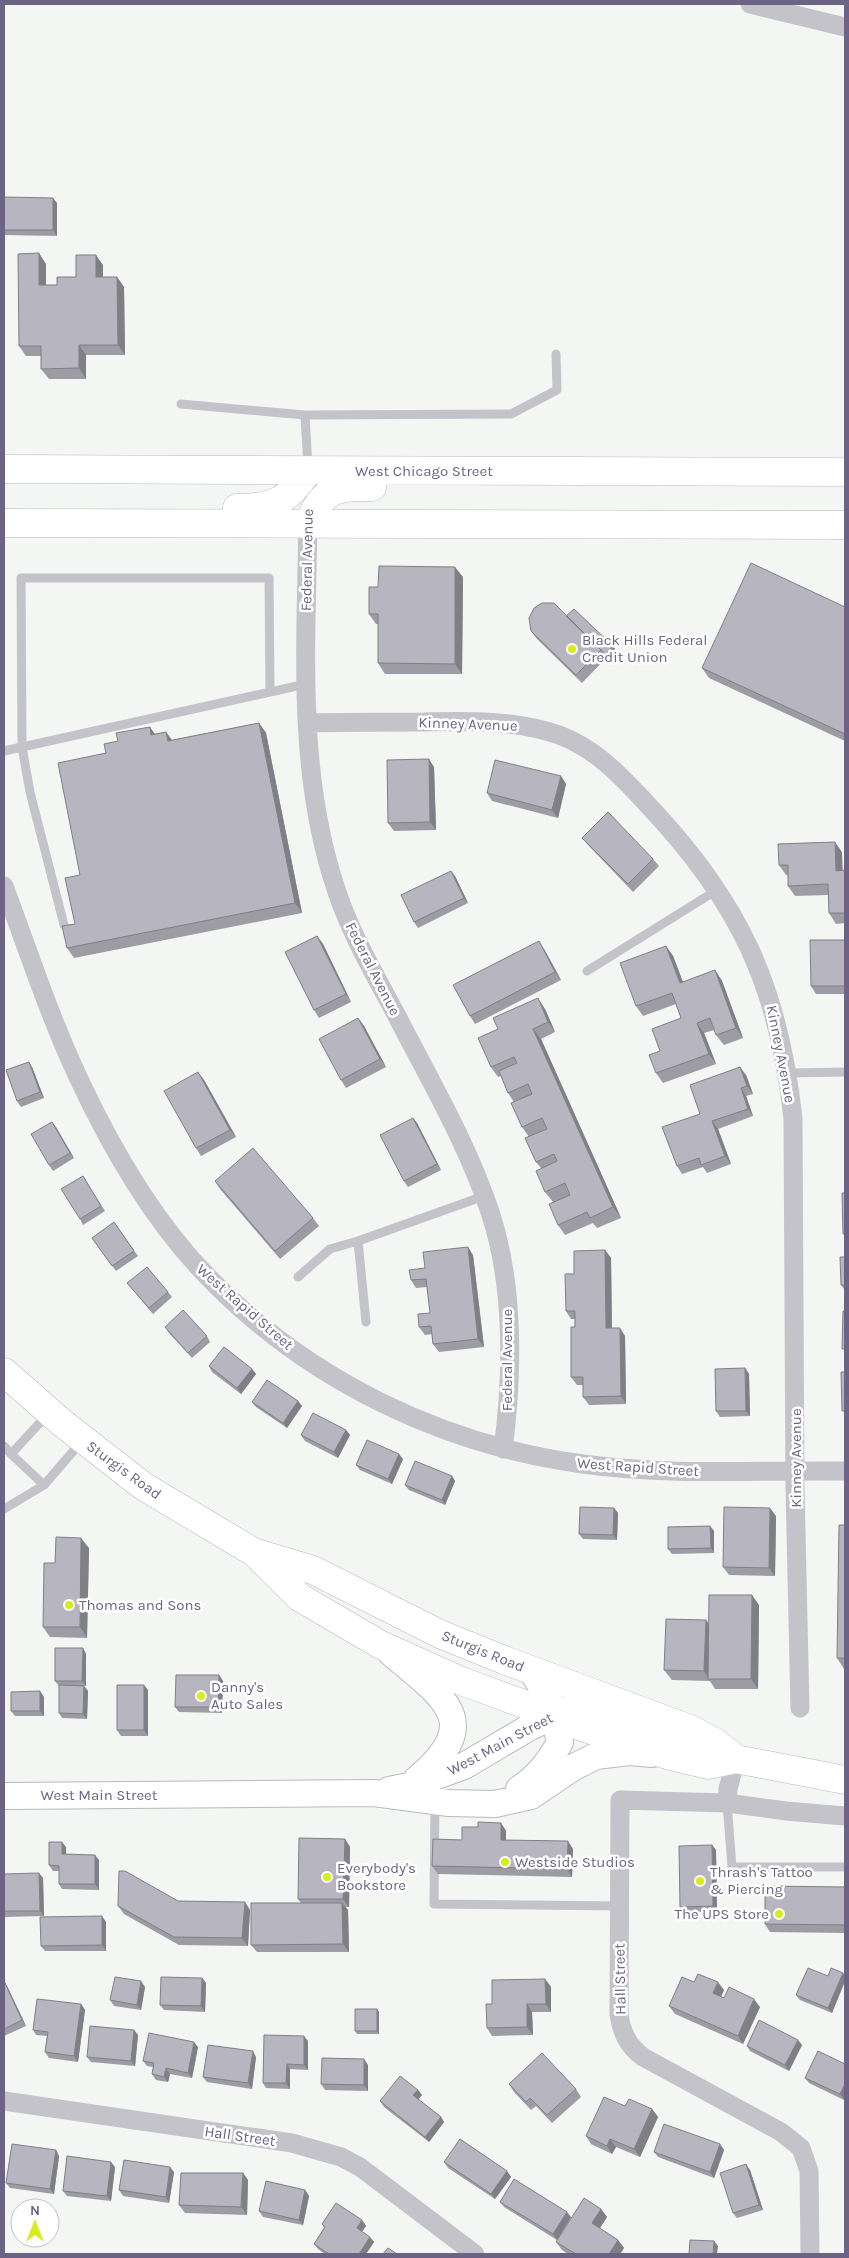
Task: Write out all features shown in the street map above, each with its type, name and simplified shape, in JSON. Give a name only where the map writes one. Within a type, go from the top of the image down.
[{"type":"main road","name":"West Chicago Street","points":[[4,469],[845,472]]},
{"type":"main road","points":[[4,486],[113,486],[178,470]]},
{"type":"main road","points":[[123,523],[162,508],[272,505],[293,491],[308,470]]},
{"type":"main road","points":[[308,524],[316,506],[330,491],[352,486],[437,489],[524,471]]},
{"type":"main road","points":[[738,525],[832,506],[845,507]]},
{"type":"main road","points":[[4,523],[845,525]]},
{"type":"main road","name":"Sturgis Road","points":[[4,1372],[83,1440],[143,1486],[255,1553],[313,1570],[440,1634],[532,1671],[658,1716],[716,1742]]},
{"type":"main road","name":"Sturgis Road","points":[[255,1553],[299,1598],[381,1645],[461,1681],[606,1736],[670,1756]]},
{"type":"main road","name":"West Main Street","points":[[716,1742],[736,1759]]},
{"type":"main road","name":"West Main Street","points":[[670,1756],[708,1765],[736,1759],[845,1780]]},
{"type":"street","points":[[750,4],[845,27]]},
{"type":"street","name":"Federal Avenue","points":[[308,470],[307,723],[309,759],[318,826],[337,893],[352,930],[464,1147],[492,1217],[500,1252],[508,1324],[508,1395],[503,1449]]},
{"type":"street","name":"Kinney Avenue","points":[[307,723],[468,721],[531,727],[560,735],[584,747],[606,762],[630,785],[671,829],[718,890],[741,928],[756,959],[777,1025],[788,1073],[793,1119],[800,1708]]},
{"type":"street","name":"West Rapid Street","points":[[4,886],[78,1077],[102,1125],[128,1169],[179,1245],[208,1278],[277,1338],[312,1363],[356,1390],[402,1412],[460,1436],[503,1449],[567,1462],[621,1469],[666,1471],[845,1471]]},
{"type":"street","points":[[381,1645],[434,1690],[447,1704],[452,1716],[454,1727],[452,1738],[446,1749],[430,1768],[409,1786]]},
{"type":"street","points":[[496,1804],[536,1776],[548,1762],[560,1742],[550,1701],[532,1671]]},
{"type":"street","name":"West Main Street","points":[[374,1793],[409,1786],[464,1766],[530,1727],[567,1710],[583,1709],[671,1735],[716,1742]]},
{"type":"street","name":"West Main Street","points":[[4,1796],[374,1793],[435,1802],[496,1804],[531,1796],[596,1756],[629,1752],[670,1756]]},
{"type":"street","points":[[727,1803],[728,1789],[736,1759]]},
{"type":"street","name":"Hall Street","points":[[810,2254],[809,2171],[801,2148],[781,2132],[643,2057],[634,2050],[626,2039],[619,2015],[620,1800],[727,1803],[845,1816]]},
{"type":"street","name":"Hall Street","points":[[4,2101],[292,2144],[326,2152],[360,2167],[476,2254]]},
{"type":"lane","points":[[181,404],[305,415],[511,414],[557,390],[556,354]]},
{"type":"lane","points":[[305,415],[308,470]]},
{"type":"lane","points":[[64,925],[30,792],[22,747],[21,578],[269,578],[270,691]]},
{"type":"lane","points":[[4,751],[306,684]]},
{"type":"lane","points":[[587,971],[718,890]]},
{"type":"lane","points":[[788,1073],[845,1072]]},
{"type":"lane","points":[[298,1277],[330,1249],[358,1241],[484,1196]]},
{"type":"lane","points":[[358,1241],[366,1322]]},
{"type":"lane","points":[[11,1454],[49,1412]]},
{"type":"lane","points":[[4,1509],[44,1485],[83,1440]]},
{"type":"lane","points":[[4,1446],[44,1485]]},
{"type":"lane","points":[[435,1802],[434,1904],[620,1906]]},
{"type":"lane","points":[[727,1803],[732,1867],[845,1867]]},
{"type":"building","points":[[4,197],[53,198],[53,230],[4,230]]},
{"type":"building","points":[[39,253],[39,285],[57,285],[57,277],[76,277],[76,255],[96,255],[96,277],[117,277],[118,345],[79,345],[79,368],[41,369],[41,346],[19,346],[18,254]]},
{"type":"building","points":[[751,563],[845,607],[845,734],[702,668]]},
{"type":"building","points":[[379,566],[455,567],[455,664],[378,663],[378,614],[369,614],[369,587],[378,587]]},
{"type":"building","name":"Black Hills Federal Credit Union","points":[[542,603],[554,603],[601,650],[576,675],[531,631],[529,618],[534,608]]},
{"type":"building","points":[[574,609],[613,646],[605,656],[566,616]]},
{"type":"building","points":[[259,723],[295,903],[67,948],[62,926],[75,924],[65,878],[80,875],[58,763],[106,753],[104,744],[118,741],[116,733],[150,727],[151,735],[166,732],[168,741]]},
{"type":"building","points":[[429,759],[430,822],[388,823],[387,760]]},
{"type":"building","points":[[495,760],[561,776],[552,810],[487,793]]},
{"type":"building","points":[[608,812],[653,859],[628,884],[582,838]]},
{"type":"building","points":[[835,842],[836,871],[845,870],[845,913],[829,913],[828,884],[788,886],[788,865],[779,865],[778,844]]},
{"type":"building","points":[[451,871],[464,898],[414,922],[401,895]]},
{"type":"building","points":[[317,936],[346,994],[314,1010],[285,952]]},
{"type":"building","points":[[810,940],[845,940],[845,986],[811,986]]},
{"type":"building","points":[[539,941],[555,972],[470,1016],[453,985]]},
{"type":"building","points":[[666,946],[680,983],[715,970],[736,1028],[716,1035],[710,1018],[697,1023],[709,1054],[656,1073],[649,1055],[660,1051],[652,1029],[681,1018],[672,993],[636,1006],[620,963]]},
{"type":"building","points":[[538,998],[548,1022],[533,1029],[613,1207],[590,1218],[587,1212],[558,1225],[549,1204],[570,1195],[565,1183],[545,1192],[536,1171],[557,1161],[554,1154],[536,1162],[525,1138],[547,1129],[542,1118],[522,1127],[511,1103],[532,1094],[528,1084],[508,1093],[499,1071],[517,1063],[514,1057],[491,1067],[478,1038],[498,1029],[493,1018]]},
{"type":"building","points":[[358,1018],[380,1059],[341,1080],[319,1039]]},
{"type":"building","points":[[29,1062],[40,1092],[17,1101],[6,1070]]},
{"type":"building","points":[[740,1067],[747,1086],[741,1088],[748,1109],[712,1121],[725,1156],[701,1165],[699,1158],[677,1166],[662,1127],[700,1114],[690,1085]]},
{"type":"building","points":[[198,1072],[230,1130],[196,1148],[164,1091]]},
{"type":"building","points":[[413,1118],[437,1164],[404,1181],[380,1135]]},
{"type":"building","points":[[52,1122],[70,1153],[49,1165],[31,1134]]},
{"type":"building","points":[[253,1148],[313,1218],[275,1251],[215,1181]]},
{"type":"building","points":[[83,1176],[101,1206],[80,1219],[61,1189]]},
{"type":"building","points":[[842,1193],[845,1193],[845,1234],[843,1234]]},
{"type":"building","points":[[114,1222],[134,1251],[112,1266],[92,1238]]},
{"type":"building","points":[[468,1247],[478,1339],[433,1344],[431,1326],[419,1327],[418,1314],[430,1313],[426,1279],[411,1280],[409,1270],[425,1268],[423,1252]]},
{"type":"building","points":[[605,1250],[606,1328],[620,1328],[621,1396],[583,1397],[583,1377],[571,1377],[571,1327],[575,1327],[575,1311],[566,1311],[565,1274],[574,1274],[574,1251]]},
{"type":"building","points":[[840,1257],[845,1257],[845,1285],[841,1285]]},
{"type":"building","points":[[147,1267],[168,1292],[149,1308],[127,1283]]},
{"type":"building","points":[[183,1310],[207,1336],[188,1353],[165,1327]]},
{"type":"building","points":[[843,1311],[845,1311],[845,1349],[842,1349]]},
{"type":"building","points":[[224,1347],[252,1369],[237,1388],[209,1366]]},
{"type":"building","points":[[745,1368],[746,1411],[716,1411],[715,1369]]},
{"type":"building","points":[[841,1372],[845,1372],[845,1411],[842,1411]]},
{"type":"building","points":[[267,1380],[298,1401],[283,1423],[252,1402]]},
{"type":"building","points":[[313,1413],[346,1430],[334,1452],[301,1435]]},
{"type":"building","points":[[367,1440],[399,1454],[388,1479],[356,1465]]},
{"type":"building","points":[[415,1461],[452,1476],[442,1500],[405,1485]]},
{"type":"building","points":[[580,1507],[614,1508],[613,1535],[579,1534]]},
{"type":"building","points":[[724,1507],[770,1508],[769,1568],[723,1567]]},
{"type":"building","points":[[839,1525],[845,1525],[845,1658],[837,1658]]},
{"type":"building","points":[[710,1526],[711,1548],[668,1549],[668,1527]]},
{"type":"building","name":"Thomas and Sons","points":[[56,1537],[81,1538],[80,1627],[43,1627],[44,1563],[55,1563]]},
{"type":"building","points":[[709,1595],[752,1595],[751,1679],[708,1679]]},
{"type":"building","points":[[666,1619],[706,1620],[704,1671],[664,1670]]},
{"type":"building","points":[[55,1648],[83,1648],[82,1681],[55,1681]]},
{"type":"building","name":"Danny's Auto Sales","points":[[176,1675],[219,1675],[218,1707],[175,1707]]},
{"type":"building","points":[[59,1685],[84,1686],[83,1714],[59,1713]]},
{"type":"building","points":[[117,1685],[144,1685],[144,1730],[117,1730]]},
{"type":"building","points":[[40,1691],[40,1711],[11,1711],[11,1692]]},
{"type":"building","name":"Westside Studios","points":[[478,1822],[501,1823],[501,1840],[568,1841],[567,1869],[432,1866],[433,1839],[462,1840],[462,1827],[478,1827]]},
{"type":"building","name":"Everybody's Bookstore","points":[[299,1838],[345,1839],[343,1899],[298,1899]]},
{"type":"building","points":[[49,1842],[62,1842],[62,1854],[95,1855],[95,1884],[59,1884],[59,1866],[49,1865]]},
{"type":"building","name":"Thrash's Tattoo & Piercing","points":[[712,1845],[713,1906],[680,1907],[679,1846]]},
{"type":"building","points":[[119,1871],[125,1871],[178,1901],[245,1902],[242,1938],[174,1937],[118,1906]]},
{"type":"building","points":[[39,1873],[40,1911],[4,1911],[4,1874]]},
{"type":"building","points":[[765,1886],[845,1887],[845,1925],[765,1924]]},
{"type":"building","points":[[251,1903],[342,1903],[343,1944],[251,1945]]},
{"type":"building","points":[[102,1916],[102,1945],[41,1946],[40,1917]]},
{"type":"building","points":[[808,1968],[828,1976],[831,1968],[843,1973],[828,2008],[796,1995]]},
{"type":"building","points":[[698,1974],[718,1982],[713,1993],[724,1998],[729,1987],[754,1999],[738,2036],[669,2006],[682,1977],[694,1982]]},
{"type":"building","points":[[115,1977],[141,1981],[137,2005],[110,2000]]},
{"type":"building","points":[[161,1977],[202,1978],[201,2006],[160,2005]]},
{"type":"building","points":[[545,1979],[546,2004],[527,2004],[527,2027],[487,2028],[486,2004],[492,2004],[492,1980]]},
{"type":"building","points":[[4,1981],[22,2020],[4,2029]]},
{"type":"building","points":[[37,1999],[81,2004],[74,2056],[45,2052],[48,2032],[33,2030]]},
{"type":"building","points":[[355,2009],[377,2009],[377,2031],[355,2031]]},
{"type":"building","points":[[759,2020],[798,2040],[785,2065],[747,2046]]},
{"type":"building","points":[[90,2026],[134,2030],[131,2061],[87,2057]]},
{"type":"building","points":[[149,2033],[194,2042],[188,2073],[166,2068],[164,2077],[152,2074],[154,2063],[143,2061]]},
{"type":"building","points":[[264,2035],[304,2036],[304,2065],[287,2064],[286,2083],[263,2083]]},
{"type":"building","points":[[208,2045],[253,2051],[248,2083],[203,2077]]},
{"type":"building","points":[[818,2051],[845,2064],[845,2084],[840,2094],[805,2078]]},
{"type":"building","points":[[542,2053],[576,2089],[547,2115],[530,2098],[526,2102],[509,2084]]},
{"type":"building","points":[[322,2058],[364,2059],[364,2085],[321,2084]]},
{"type":"building","points":[[400,2076],[418,2090],[413,2095],[441,2117],[425,2137],[380,2101]]},
{"type":"building","points":[[604,2097],[625,2106],[629,2099],[652,2109],[634,2149],[610,2139],[607,2146],[586,2136]]},
{"type":"building","points":[[664,2124],[720,2144],[710,2172],[654,2152]]},
{"type":"building","points":[[460,2139],[507,2171],[491,2194],[444,2162]]},
{"type":"building","points":[[12,2144],[56,2150],[50,2189],[6,2183]]},
{"type":"building","points":[[67,2156],[111,2162],[107,2196],[63,2191]]},
{"type":"building","points":[[124,2160],[170,2167],[166,2197],[119,2190]]},
{"type":"building","points":[[746,2164],[759,2205],[733,2213],[720,2173]]},
{"type":"building","points":[[181,2173],[243,2173],[241,2207],[179,2205]]},
{"type":"building","points":[[514,2179],[567,2212],[553,2234],[500,2202]]},
{"type":"building","points":[[266,2181],[305,2190],[299,2220],[259,2211]]},
{"type":"building","points":[[584,2198],[601,2209],[592,2223],[618,2240],[609,2254],[576,2254],[556,2242]]},
{"type":"building","points":[[336,2203],[362,2220],[357,2228],[370,2237],[359,2254],[329,2254],[314,2244],[325,2227],[322,2224]]},
{"type":"building","points":[[690,2240],[714,2241],[713,2254],[689,2254]]},
{"type":"building","points":[[388,2248],[397,2254],[383,2254]]},
{"type":"place","name":"Black Hills Federal Credit Union","points":[[572,649]]},
{"type":"place","name":"Thomas and Sons","points":[[69,1605]]},
{"type":"place","name":"Danny's Auto Sales","points":[[201,1696]]},
{"type":"place","name":"Westside Studios","points":[[505,1862]]},
{"type":"place","name":"Everybody's Bookstore","points":[[327,1877]]},
{"type":"place","name":"Thrash's Tattoo & Piercing","points":[[700,1881]]},
{"type":"place","name":"The UPS Store","points":[[779,1914]]}]
